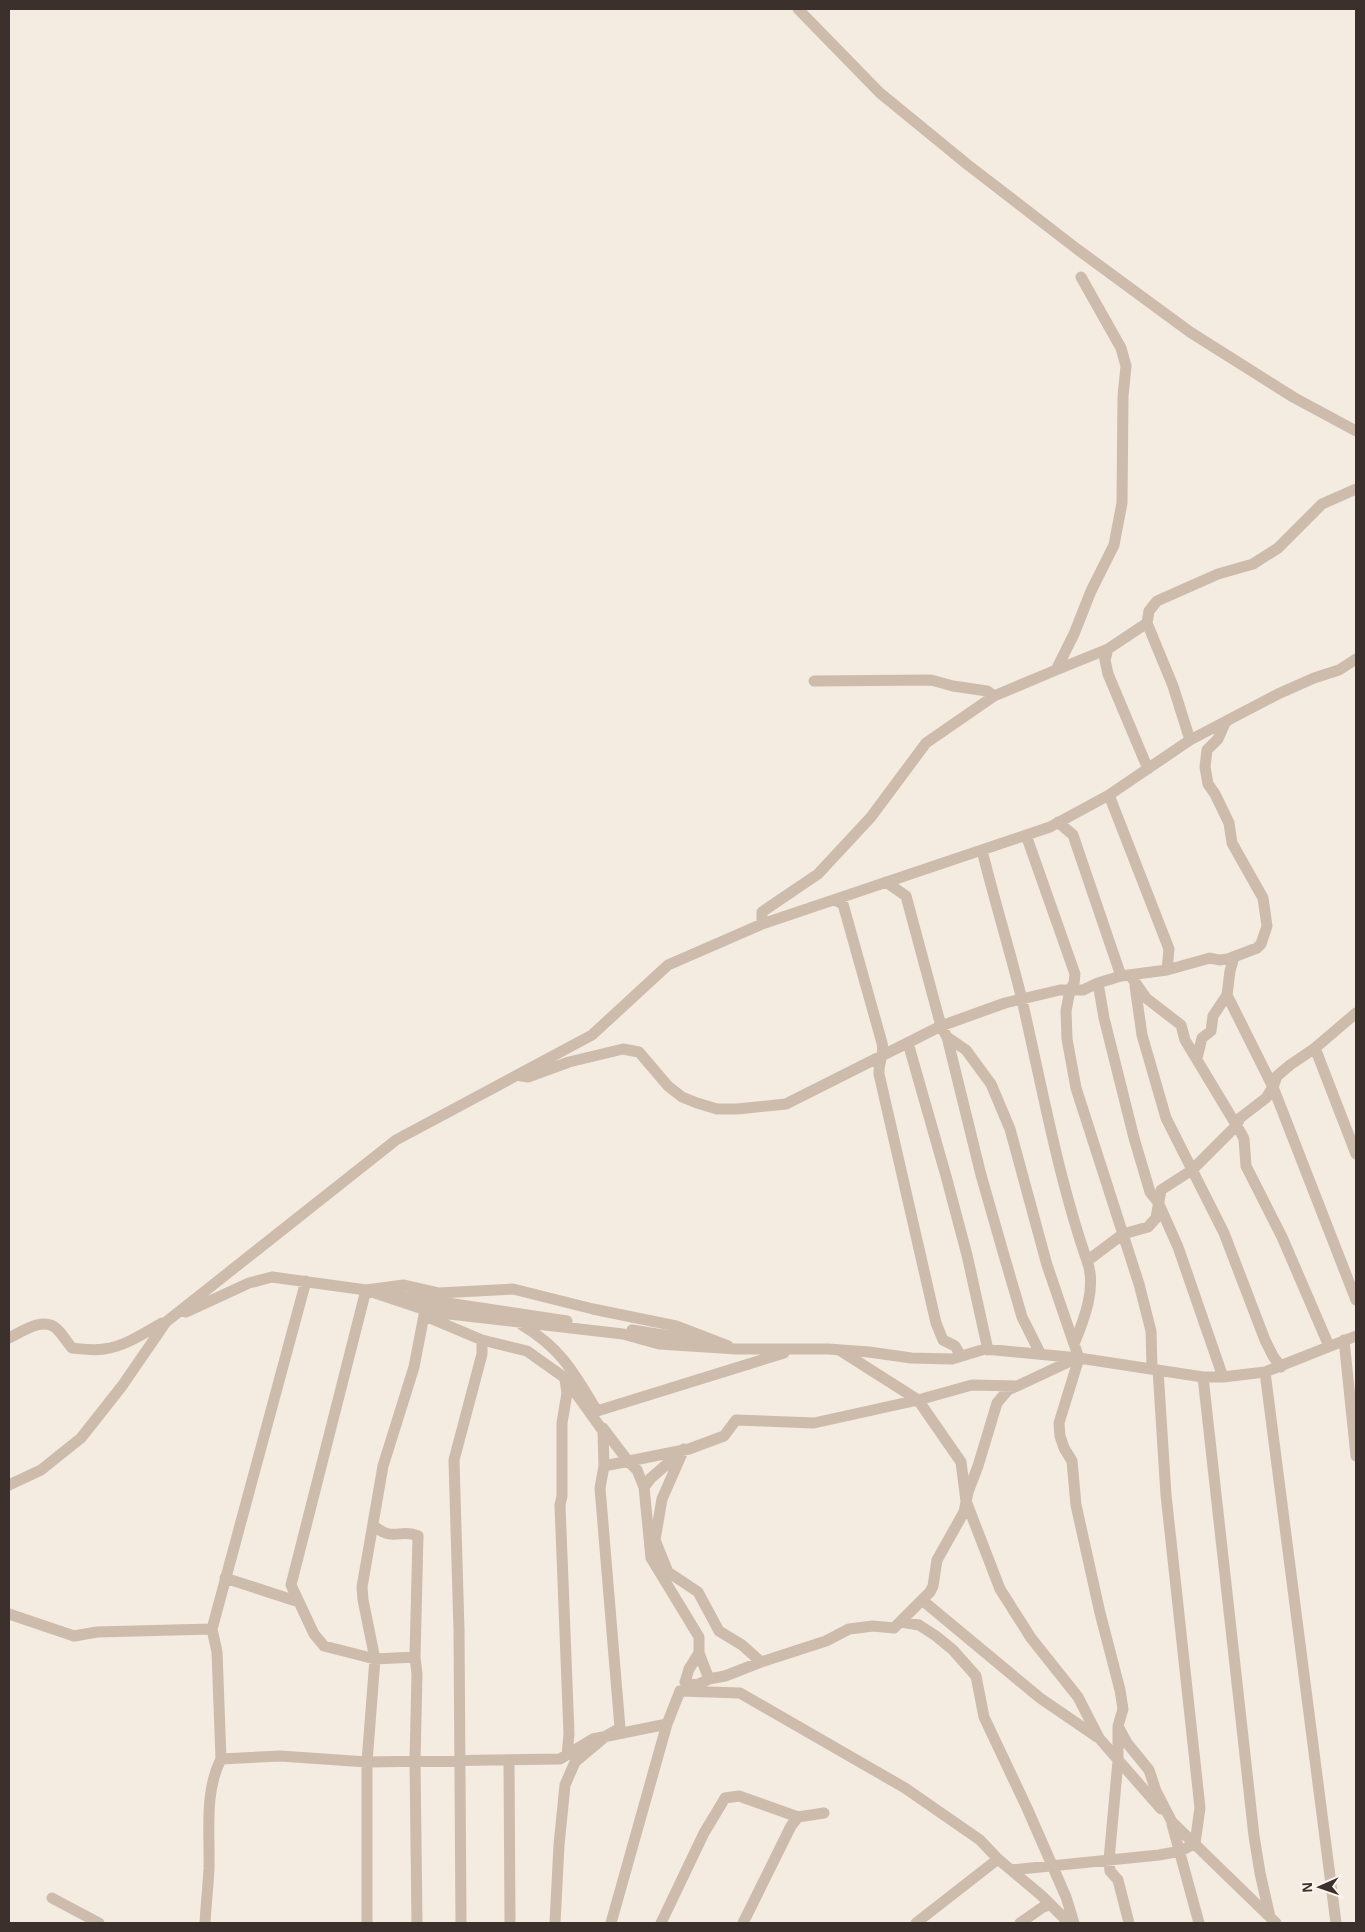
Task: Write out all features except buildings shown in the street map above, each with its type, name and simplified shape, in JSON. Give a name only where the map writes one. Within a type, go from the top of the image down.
[{"type":"street","points":[[798,9],[880,93],[968,165],[1077,249],[1190,332],[1293,397],[1356,431]]},
{"type":"street","points":[[1056,670],[1074,634],[1091,591],[1114,545],[1122,504],[1123,396],[1126,366],[1121,348],[1081,277]]},
{"type":"street","points":[[1190,740],[1173,686],[1147,623],[1149,611],[1157,601],[1218,574],[1253,564],[1278,548],[1322,504],[1356,489]]},
{"type":"street","points":[[762,924],[762,912],[818,874],[871,817],[926,742],[994,696],[1108,649],[1147,623]]},
{"type":"street","points":[[1108,649],[1105,660],[1108,674],[1148,769]]},
{"type":"street","points":[[9,1486],[41,1470],[81,1438],[122,1386],[166,1322],[396,1140],[592,1035],[668,965],[762,924],[1026,835],[1058,822],[1109,796],[1190,740],[1314,678],[1339,670],[1356,659]]},
{"type":"street","points":[[814,681],[931,680],[953,686],[987,691],[994,696]]},
{"type":"street","points":[[516,1075],[528,1077],[569,1062],[623,1049],[639,1052],[668,1086],[682,1097],[717,1109],[786,1104],[941,1026],[1005,1003],[1060,990],[1083,990],[1098,983],[1128,979],[1210,958],[1219,960],[1234,957],[1257,948],[1261,944],[1267,926],[1263,898],[1232,843],[1230,823],[1208,784],[1205,767],[1207,750],[1218,739],[1225,723],[1229,719]]},
{"type":"street","points":[[1109,796],[1169,949],[1167,970]]},
{"type":"street","points":[[1058,822],[1073,835],[1128,979],[1166,1118],[1224,1233],[1265,1340],[1281,1367]]},
{"type":"street","points":[[1026,835],[1075,974],[1066,1011],[1067,1039],[1076,1088],[1139,1284],[1150,1331],[1200,1808],[1195,1843]]},
{"type":"street","points":[[982,850],[1022,999],[1033,1054],[1067,1194],[1090,1269],[1088,1306],[1074,1344]]},
{"type":"street","points":[[886,882],[906,896],[941,1026],[947,1037],[982,1175],[1022,1317],[1040,1353]]},
{"type":"street","points":[[834,900],[843,904],[884,1050],[878,1065],[879,1074],[936,1323],[943,1340],[955,1346],[961,1356]]},
{"type":"street","points":[[1198,1058],[1202,1038],[1212,1031],[1213,1016],[1227,995],[1234,957]]},
{"type":"street","points":[[1128,979],[1146,998],[1180,1025],[1185,1040],[1198,1058],[1244,1139],[1246,1166],[1282,1237],[1329,1346]]},
{"type":"street","points":[[1098,983],[1104,1018],[1134,1138],[1150,1192],[1158,1202],[1178,1247],[1223,1377]]},
{"type":"street","points":[[1227,995],[1273,1087],[1356,1300]]},
{"type":"street","points":[[1087,1261],[1123,1234],[1148,1228],[1156,1218],[1161,1190],[1192,1170],[1236,1126],[1240,1118],[1266,1098],[1277,1076],[1315,1048],[1356,1013]]},
{"type":"street","points":[[947,1037],[966,1050],[991,1084],[1010,1129],[1047,1265],[1079,1358],[1059,1423],[1060,1436],[1064,1448],[1072,1461],[1076,1505],[1123,1709],[1118,1726],[1118,1761],[1109,1860],[1110,1871],[1118,1880],[1129,1923]]},
{"type":"street","points":[[908,1043],[946,1176],[988,1350]]},
{"type":"street","points":[[1315,1048],[1356,1154]]},
{"type":"street","points":[[9,1338],[35,1326],[46,1324],[56,1328],[72,1348],[106,1349],[249,1283],[272,1277],[723,1344]]},
{"type":"street","points":[[205,1923],[209,1870],[208,1809],[214,1771],[220,1759],[218,1652],[212,1629],[303,1281]]},
{"type":"street","points":[[366,1290],[404,1285],[439,1292],[513,1289],[593,1310],[676,1326],[737,1349]]},
{"type":"street","points":[[366,1290],[425,1313],[482,1340],[527,1351],[565,1378],[604,1431],[637,1470],[644,1487],[652,1558],[699,1637],[699,1653],[709,1679]]},
{"type":"street","points":[[366,1290],[291,1584],[314,1634],[324,1646],[375,1659],[415,1657]]},
{"type":"street","points":[[425,1313],[623,1334],[659,1344],[737,1349],[840,1350],[912,1358],[952,1359],[988,1350],[1040,1353],[1203,1377],[1223,1377],[1265,1372],[1356,1336]]},
{"type":"street","points":[[367,1923],[368,1762],[375,1659],[362,1586],[383,1466],[414,1366],[425,1313]]},
{"type":"street","points":[[518,1322],[539,1335],[566,1361],[597,1411],[604,1431],[604,1466],[600,1488],[620,1728],[606,1736],[575,1762],[565,1785],[559,1845],[555,1923]]},
{"type":"street","points":[[461,1923],[459,1630],[454,1460],[482,1354],[482,1340]]},
{"type":"street","points":[[1344,1340],[1356,1456]]},
{"type":"street","points":[[597,1411],[796,1350]]},
{"type":"street","points":[[840,1350],[918,1400],[961,1462],[966,1501],[1000,1589],[1031,1638],[1078,1697],[1098,1738]]},
{"type":"street","points":[[699,1653],[689,1669],[685,1682],[697,1685],[709,1679],[725,1676],[826,1641],[849,1629],[873,1626],[894,1628],[933,1586],[937,1560],[964,1512],[997,1403],[1008,1390],[1079,1358]]},
{"type":"street","points":[[1265,1372],[1336,1923]]},
{"type":"street","points":[[1203,1377],[1254,1836],[1260,1873],[1273,1920]]},
{"type":"street","points":[[565,1378],[566,1393],[562,1423],[562,1496],[560,1505],[569,1734],[567,1755]]},
{"type":"street","points":[[604,1466],[684,1449],[724,1436],[736,1420],[814,1423],[972,1386],[1017,1386]]},
{"type":"street","points":[[644,1487],[651,1478],[684,1449]]},
{"type":"street","points":[[684,1449],[662,1499],[655,1540],[668,1572],[698,1592],[719,1631],[742,1644],[761,1662]]},
{"type":"street","points":[[372,1525],[390,1536],[405,1534],[418,1536],[415,1657],[417,1674],[415,1761],[417,1923]]},
{"type":"street","points":[[226,1578],[299,1602]]},
{"type":"street","points":[[922,1600],[1040,1698],[1098,1738],[1172,1822],[1273,1920]]},
{"type":"street","points":[[9,1614],[74,1636],[97,1632],[212,1629]]},
{"type":"street","points":[[900,1622],[919,1625],[936,1636],[953,1650],[976,1676],[984,1717],[1066,1897],[1074,1923]]},
{"type":"street","points":[[611,1923],[667,1724],[680,1691],[740,1693],[904,1788],[980,1840],[998,1859],[1069,1923]]},
{"type":"street","points":[[220,1759],[280,1756],[368,1762],[560,1759],[593,1739],[667,1724]]},
{"type":"street","points":[[1118,1726],[1127,1743],[1149,1770],[1156,1791],[1172,1822],[1199,1923]]},
{"type":"street","points":[[509,1760],[510,1923]]},
{"type":"street","points":[[662,1923],[704,1833],[725,1798],[739,1796],[798,1817],[824,1813]]},
{"type":"street","points":[[743,1923],[798,1817]]},
{"type":"street","points":[[1011,1870],[1159,1855],[1181,1851],[1195,1843]]},
{"type":"street","points":[[916,1923],[998,1859]]},
{"type":"street","points":[[52,1898],[100,1923]]},
{"type":"street","points":[[1020,1923],[1043,1907],[1050,1905]]}]
